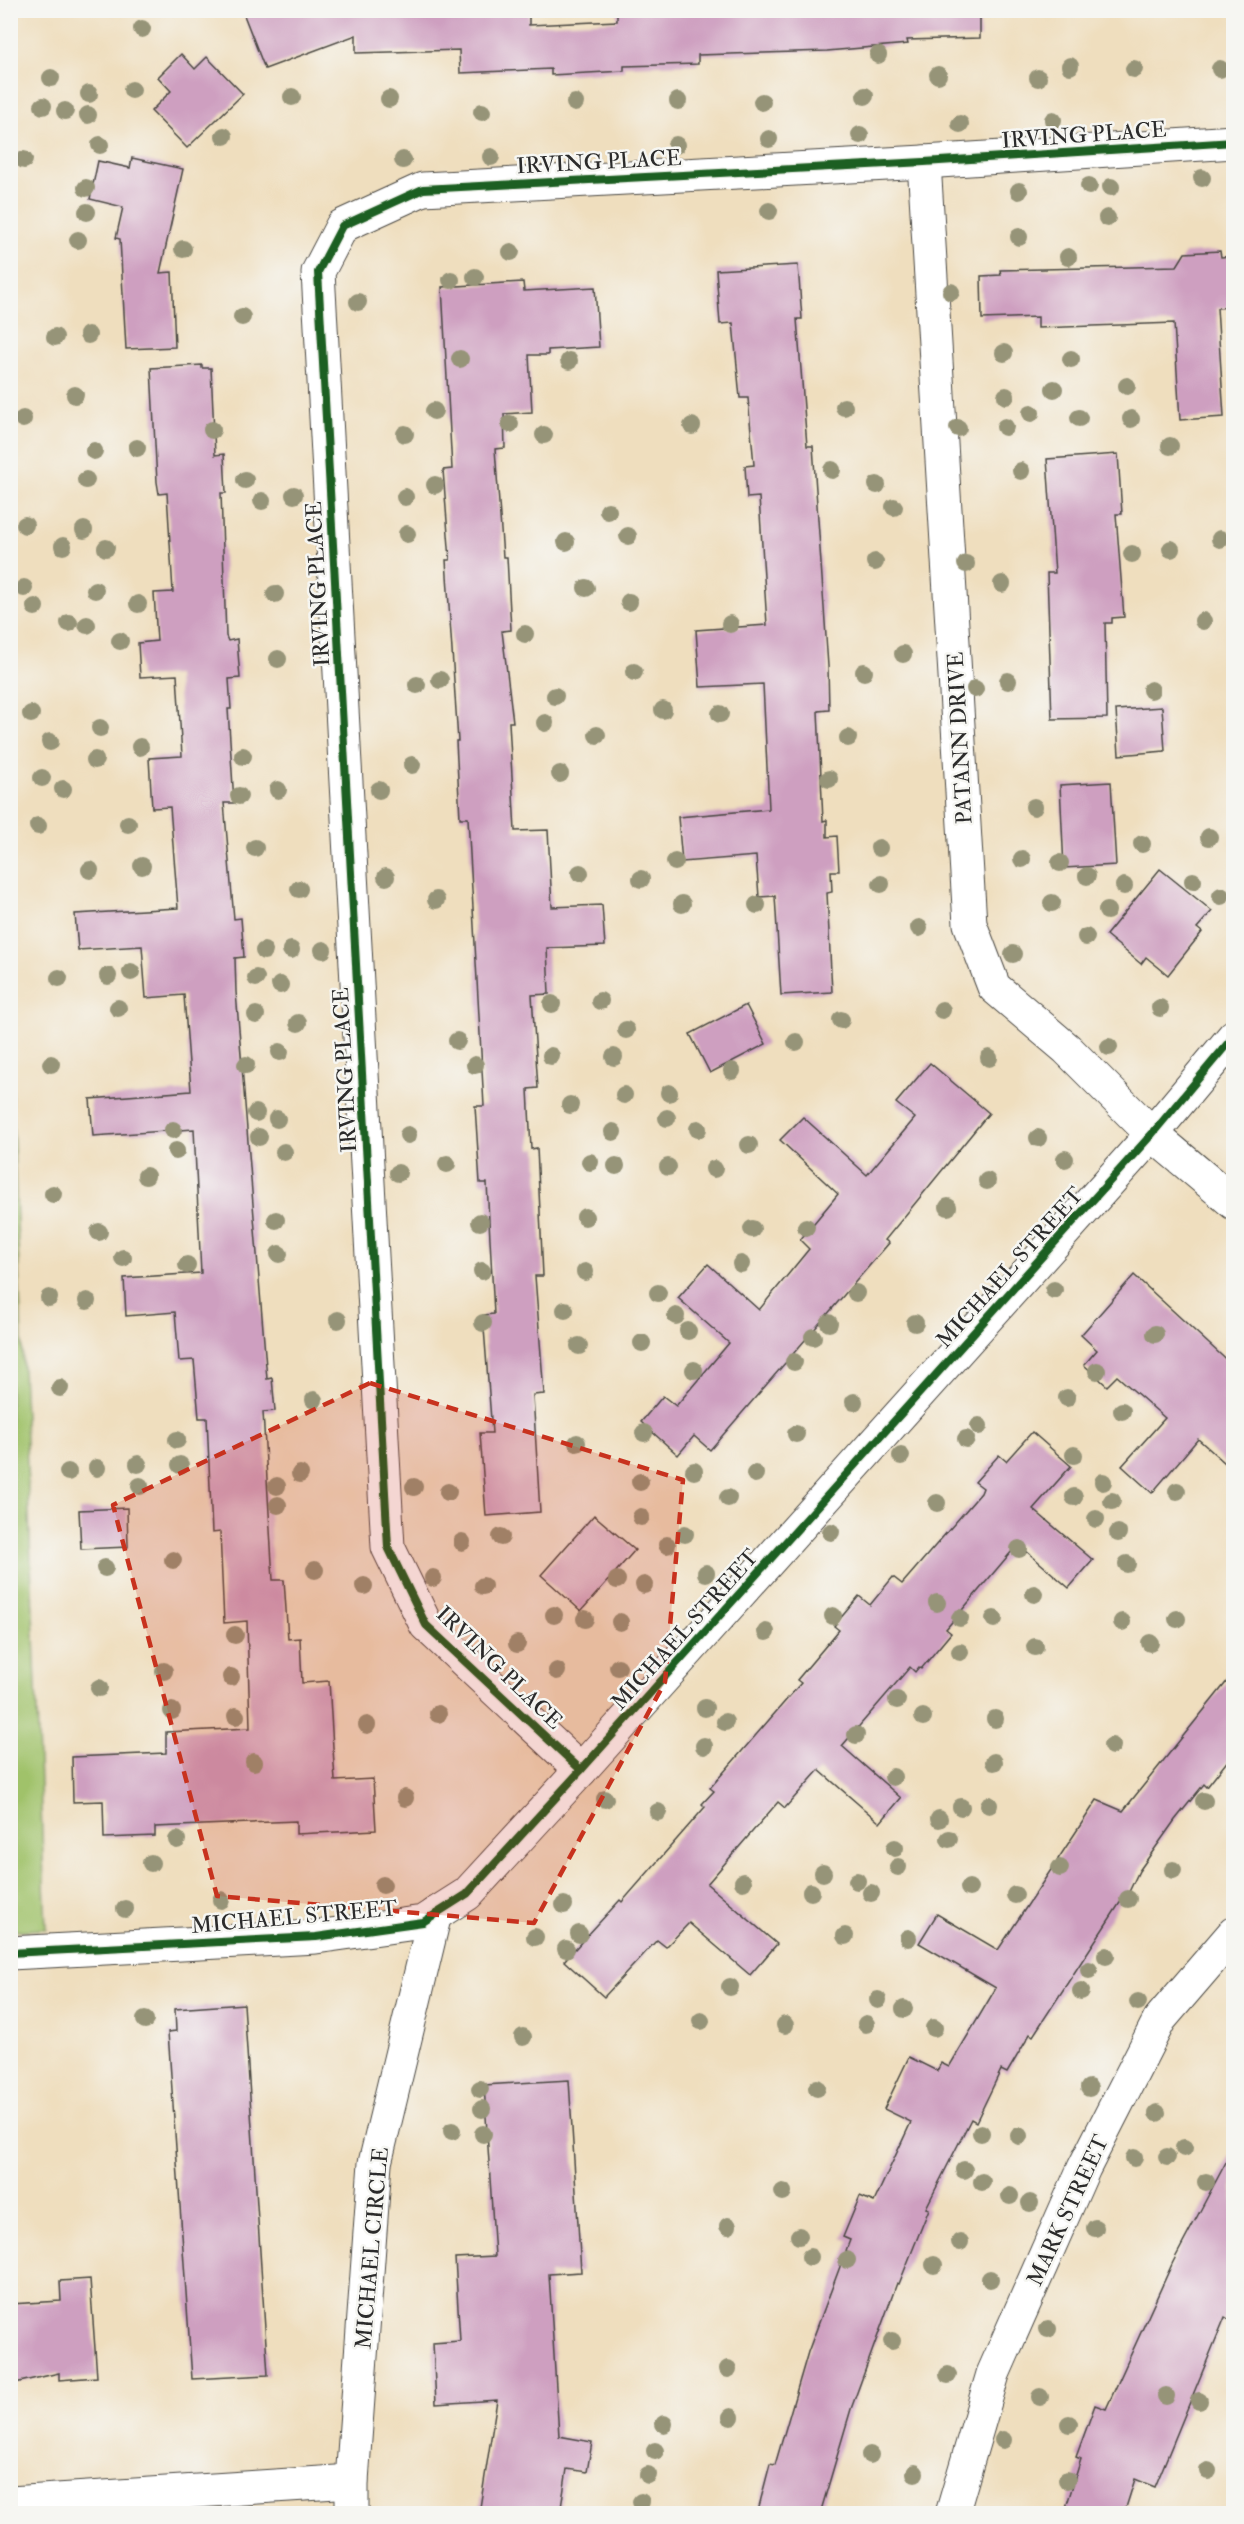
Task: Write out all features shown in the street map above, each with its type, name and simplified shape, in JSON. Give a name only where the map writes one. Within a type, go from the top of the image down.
[{"type":"street","name":"IRVING PLACE","points":[[581,1770],[426,1625],[388,1547],[318,272],[342,226],[423,189],[924,162],[1233,142]]},
{"type":"street","name":"PATANN DRIVE","points":[[924,162],[970,924],[994,987],[1067,1049],[1152,1134],[1233,1203]]},
{"type":"street","name":"MICHAEL STREET","points":[[10,1953],[316,1937],[423,1922],[466,1894],[581,1770],[1152,1134],[1233,1036]]},
{"type":"street","name":"MICHAEL CIRCLE","points":[[352,2514],[352,2481],[375,2163],[435,1914]]},
{"type":"street","name":"MARK STREET","points":[[952,2514],[993,2374],[1084,2168],[1160,2019],[1233,1933]]},
{"type":"street","points":[[10,2503],[352,2481]]},
{"type":"highlighted area","points":[[370,1383],[683,1480],[665,1682],[534,1923],[217,1896],[113,1505]]},
{"type":"green space","points":[[10,1050],[46,1929],[11,1931],[10,1931]]},
{"type":"building","points":[[242,10],[529,10],[529,25],[617,21],[617,10],[980,10],[980,38],[907,40],[908,44],[827,51],[698,55],[698,64],[624,66],[624,71],[551,75],[551,69],[460,73],[459,50],[356,53],[356,35],[265,69]]},
{"type":"building","points":[[181,54],[195,69],[207,57],[243,94],[187,148],[151,111],[171,91],[158,77]]},
{"type":"building","points":[[132,158],[183,169],[160,273],[172,272],[175,347],[126,349],[120,239],[116,238],[123,207],[90,199],[98,161],[130,168]]},
{"type":"building","points":[[1220,251],[1221,257],[1233,256],[1233,307],[1217,308],[1224,417],[1180,420],[1174,323],[1038,328],[1038,317],[982,319],[981,276],[1001,275],[1000,270],[1177,266],[1185,253]]},
{"type":"building","points":[[798,265],[802,319],[797,319],[807,446],[813,446],[828,666],[829,710],[818,711],[823,821],[827,820],[827,837],[837,836],[839,871],[831,871],[832,892],[827,893],[832,992],[781,995],[775,896],[759,897],[756,856],[682,862],[678,817],[769,809],[763,684],[700,687],[696,630],[767,625],[759,497],[747,498],[745,466],[754,465],[748,398],[740,398],[733,323],[720,324],[716,270]]},
{"type":"building","points":[[523,282],[524,291],[595,287],[599,347],[548,350],[548,355],[529,355],[532,412],[504,414],[505,448],[495,449],[503,557],[507,557],[511,630],[502,631],[513,722],[509,722],[515,831],[548,830],[552,907],[602,905],[605,946],[547,948],[549,994],[532,995],[538,1088],[528,1089],[531,1149],[537,1148],[543,1276],[535,1276],[544,1394],[533,1395],[540,1512],[486,1516],[480,1433],[492,1433],[483,1315],[494,1314],[487,1183],[480,1183],[475,1106],[484,1106],[468,818],[460,818],[456,741],[458,741],[446,560],[450,560],[443,470],[452,469],[442,287]]},
{"type":"building","points":[[202,365],[202,368],[211,368],[215,455],[224,454],[226,493],[221,493],[226,636],[228,641],[237,639],[240,678],[229,679],[231,709],[228,709],[234,803],[224,803],[234,919],[241,918],[244,957],[235,958],[236,992],[267,1379],[272,1378],[275,1411],[263,1412],[273,1580],[284,1580],[288,1639],[300,1638],[302,1683],[329,1681],[335,1781],[373,1779],[376,1830],[296,1834],[296,1821],[155,1827],[155,1836],[104,1838],[103,1801],[73,1802],[72,1757],[166,1753],[166,1732],[250,1728],[247,1621],[224,1623],[220,1532],[212,1533],[207,1418],[199,1418],[194,1360],[179,1361],[175,1312],[126,1316],[124,1278],[201,1273],[194,1129],[93,1136],[90,1099],[191,1091],[184,995],[146,998],[142,946],[78,950],[75,914],[178,908],[170,807],[152,808],[149,758],[182,756],[177,675],[140,677],[138,643],[157,641],[154,593],[173,592],[167,493],[159,494],[157,482],[151,368]]},
{"type":"building","points":[[1118,454],[1122,514],[1116,514],[1124,617],[1112,618],[1112,623],[1105,623],[1107,718],[1052,719],[1047,573],[1055,573],[1047,459]]},
{"type":"building","points":[[1162,707],[1165,751],[1119,755],[1116,710]]},
{"type":"building","points":[[1111,782],[1116,865],[1064,868],[1060,785]]},
{"type":"building","points":[[1160,869],[1212,911],[1197,928],[1202,932],[1168,975],[1146,957],[1141,964],[1106,935]]},
{"type":"building","points":[[746,1005],[766,1044],[710,1073],[690,1034]]},
{"type":"building","points":[[930,1063],[989,1113],[885,1240],[889,1243],[710,1450],[694,1436],[678,1455],[641,1422],[663,1396],[676,1406],[729,1343],[678,1298],[708,1264],[759,1310],[809,1249],[800,1240],[838,1194],[780,1140],[803,1117],[867,1175],[915,1118],[896,1103]]},
{"type":"building","points":[[1134,1275],[1233,1366],[1233,1470],[1198,1439],[1152,1493],[1122,1466],[1165,1418],[1117,1376],[1107,1386],[1084,1365],[1097,1350],[1081,1335]]},
{"type":"building","points":[[1032,1432],[1071,1466],[1033,1509],[1093,1560],[1069,1588],[1018,1544],[946,1629],[951,1633],[921,1669],[919,1667],[915,1672],[910,1667],[842,1746],[901,1798],[880,1823],[819,1770],[785,1808],[778,1802],[707,1884],[777,1944],[750,1975],[689,1923],[666,1947],[657,1940],[604,1997],[564,1961],[620,1900],[622,1902],[705,1807],[702,1804],[714,1791],[710,1788],[801,1683],[797,1680],[839,1630],[834,1626],[859,1596],[870,1605],[893,1577],[902,1584],[981,1493],[983,1488],[975,1482],[999,1455],[1006,1461]]},
{"type":"building","points":[[127,1508],[128,1547],[81,1549],[79,1510]]},
{"type":"building","points":[[594,1515],[635,1550],[581,1611],[541,1575]]},
{"type":"building","points":[[1233,1674],[1233,1754],[1207,1787],[1204,1784],[1175,1820],[1139,1871],[1127,1896],[1125,1895],[1033,2036],[1030,2034],[1007,2073],[1001,2070],[976,2122],[971,2119],[926,2208],[929,2209],[899,2284],[897,2283],[851,2409],[820,2514],[757,2514],[770,2464],[775,2465],[808,2352],[850,2240],[843,2237],[860,2196],[874,2202],[911,2122],[884,2109],[909,2057],[937,2071],[941,2063],[949,2067],[996,1988],[919,1943],[937,1914],[998,1950],[1097,1800],[1123,1811]]},
{"type":"building","points":[[244,2004],[268,2375],[192,2379],[168,2032],[176,2031],[175,2009]]},
{"type":"building","points":[[569,2080],[581,2272],[549,2274],[559,2436],[592,2442],[587,2472],[567,2469],[560,2514],[479,2514],[497,2400],[436,2404],[433,2343],[460,2341],[455,2258],[495,2256],[484,2085]]},
{"type":"building","points":[[1233,2149],[1233,2322],[1225,2317],[1155,2487],[1135,2479],[1124,2514],[1064,2514],[1081,2459],[1076,2457],[1095,2405],[1106,2409],[1173,2262]]},
{"type":"building","points":[[90,2279],[97,2377],[59,2380],[59,2373],[15,2383],[15,2377],[10,2377],[10,2304],[61,2301],[60,2281]]},
{"type":"cycle path","points":[[581,1770],[426,1625],[388,1547],[318,272],[342,226],[423,189],[924,162],[1234,142]]},
{"type":"cycle path","points":[[10,1953],[316,1937],[423,1922],[467,1894],[1152,1134],[1234,1036]]}]
